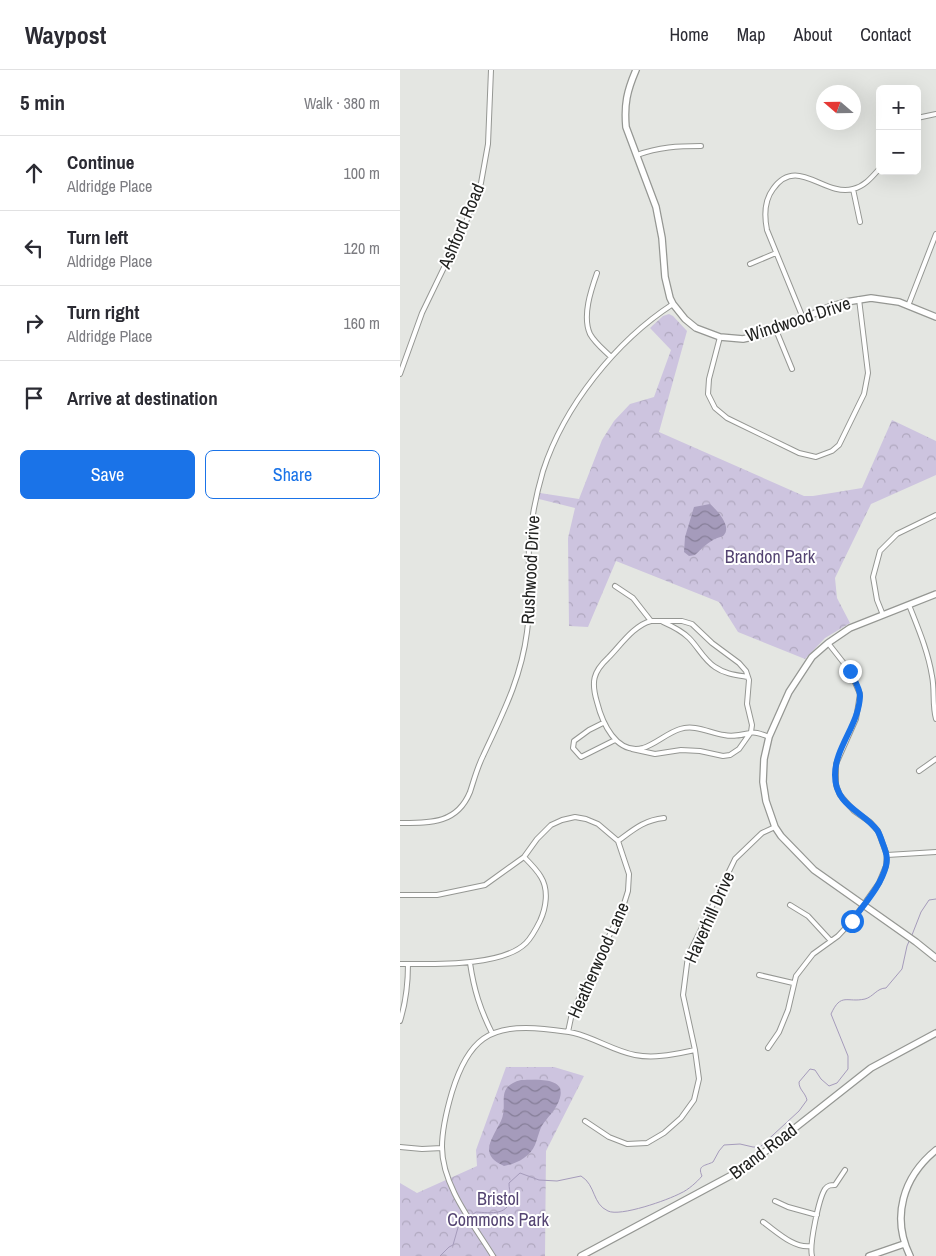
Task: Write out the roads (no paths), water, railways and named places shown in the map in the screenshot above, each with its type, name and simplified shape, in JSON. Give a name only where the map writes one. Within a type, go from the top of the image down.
[{"type":"street","name":"Ashford Road","points":[[400,374],[422,313],[466,222],[481,184],[488,144],[491,70]]},
{"type":"street","name":"Windwood Drive","points":[[636,70],[627,90],[625,115],[628,133],[656,206],[662,238],[665,277],[673,304],[685,319],[696,328],[720,336],[743,339],[776,330],[832,306],[871,298],[908,306],[936,317]]},
{"type":"street","points":[[921,117],[936,114]]},
{"type":"street","points":[[637,155],[670,146],[701,146]]},
{"type":"street","points":[[803,318],[766,230],[764,216],[770,194],[778,181],[793,175],[808,177],[828,187],[840,190],[853,189],[869,182],[876,173]]},
{"type":"street","points":[[853,189],[860,222]]},
{"type":"street","points":[[908,306],[936,234]]},
{"type":"street","points":[[750,264],[776,253]]},
{"type":"street","points":[[597,273],[591,289],[587,320],[590,333],[597,344],[611,358]]},
{"type":"street","points":[[720,336],[709,379],[708,394],[715,408],[727,418],[791,449],[816,457],[832,452],[839,445],[864,394],[868,373],[859,300]]},
{"type":"street","name":"Rushwood Drive","points":[[400,823],[426,824],[445,820],[460,809],[469,793],[477,769],[511,697],[520,669],[528,616],[531,527],[534,505],[543,472],[556,438],[570,411],[611,358],[654,317],[673,304]]},
{"type":"street","points":[[776,330],[792,369]]},
{"type":"street","points":[[883,615],[873,577],[880,550],[897,534],[936,516]]},
{"type":"street","points":[[615,586],[633,598],[651,621]]},
{"type":"street","points":[[936,594],[850,628],[812,657],[789,692],[769,737],[764,759],[763,782],[766,801],[775,827],[781,836],[814,870],[931,952],[936,958]]},
{"type":"street","points":[[909,605],[927,652],[933,678],[936,719]]},
{"type":"street","points":[[651,621],[682,621],[692,624],[712,643],[739,662],[746,672],[748,677],[747,704],[750,710],[752,732],[739,749],[730,755],[723,756],[681,750],[656,754],[632,749],[616,740],[603,723],[593,689],[594,677],[600,666],[635,630],[646,622],[651,621]]},
{"type":"street","points":[[660,621],[689,638],[699,652],[713,666],[726,673],[748,677]]},
{"type":"street","points":[[768,1048],[779,1032],[788,1010],[796,976],[813,954],[831,941],[852,921],[879,883],[886,866],[887,855],[878,831],[870,822],[854,811],[840,795],[836,785],[836,764],[856,719],[860,694],[850,671],[828,643]]},
{"type":"street","points":[[603,723],[574,741],[573,748],[581,757],[616,740]]},
{"type":"street","points":[[632,749],[643,748],[681,728],[697,728],[730,736],[746,735],[752,732],[769,737]]},
{"type":"street","points":[[919,770],[936,759]]},
{"type":"street","points":[[400,895],[437,895],[485,885],[524,857],[537,839],[551,825],[562,820],[574,817],[586,819],[598,824],[618,841],[652,819],[664,818]]},
{"type":"street","name":"Haverhill Drive","points":[[586,1121],[609,1137],[628,1144],[647,1143],[664,1133],[680,1118],[694,1100],[699,1079],[683,994],[688,956],[735,859],[762,833],[775,827]]},
{"type":"street","name":"Heatherwood Lane","points":[[568,1032],[572,1013],[623,907],[628,891],[629,874],[618,841]]},
{"type":"street","points":[[887,855],[936,852]]},
{"type":"street","points":[[400,964],[470,963],[510,953],[525,944],[542,916],[546,897],[542,878],[524,857]]},
{"type":"street","points":[[790,905],[808,916],[831,941]]},
{"type":"street","points":[[470,963],[473,985],[480,1009],[492,1033]]},
{"type":"street","points":[[400,1020],[408,984],[408,964]]},
{"type":"street","points":[[759,975],[793,984]]},
{"type":"street","points":[[493,1256],[462,1205],[445,1172],[442,1148],[447,1109],[458,1074],[466,1056],[480,1041],[492,1033],[512,1028],[568,1032],[600,1042],[618,1051],[648,1057],[695,1050]]},
{"type":"street","name":"Brand Road","points":[[581,1256],[743,1169],[871,1068],[936,1033]]},
{"type":"street","points":[[400,1147],[442,1148]]},
{"type":"street","points":[[910,1256],[904,1244],[900,1221],[901,1208],[907,1186],[920,1165],[936,1150]]},
{"type":"street","points":[[812,1256],[811,1246],[817,1215],[825,1189],[828,1186],[836,1185],[845,1170]]},
{"type":"street","points":[[775,1200],[788,1207],[817,1215]]},
{"type":"street","points":[[763,1222],[798,1244],[806,1247],[811,1246]]},
{"type":"street","points":[[868,1256],[904,1244]]},
{"type":"water","points":[[710,504],[725,523],[726,531],[724,535],[708,543],[695,555],[689,556],[684,552],[685,537],[694,507]]},
{"type":"water","points":[[521,1080],[544,1080],[557,1084],[560,1089],[560,1096],[556,1107],[542,1126],[530,1153],[518,1162],[504,1166],[491,1157],[489,1146],[503,1115],[505,1092],[513,1083]]},
{"type":"waterway","points":[[912,935],[921,912],[929,900],[936,899]]},
{"type":"waterway","points":[[440,1256],[453,1245],[459,1224],[476,1212],[494,1213],[507,1207],[510,1195],[509,1183],[520,1173],[539,1180],[557,1181],[581,1176],[589,1184],[596,1199],[603,1208],[608,1211],[623,1212],[655,1203],[687,1190],[702,1176],[701,1168],[713,1162],[724,1145],[740,1144],[760,1147],[799,1111],[807,1100],[799,1082],[810,1069],[815,1070],[829,1086],[837,1083],[848,1069],[848,1056],[831,1014],[841,1001],[865,999],[880,989],[886,988],[902,969],[910,939]]},
{"type":"park label","name":"Brandon Park","points":[[770,556]]},
{"type":"park label","name":"Bristol Commons Park","points":[[498,1208]]}]
